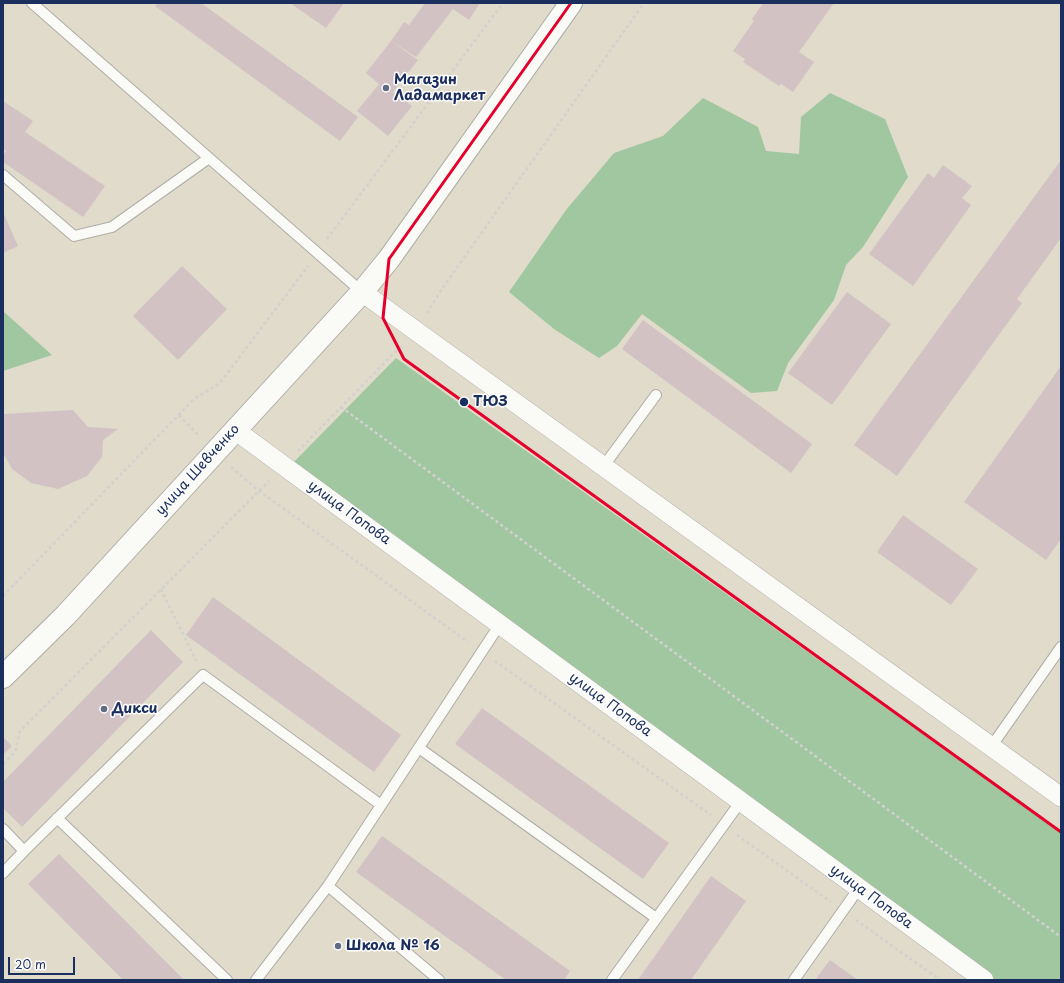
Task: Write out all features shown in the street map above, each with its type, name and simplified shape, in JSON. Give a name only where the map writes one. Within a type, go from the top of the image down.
[{"type":"main road","name":"улица Шевченко","points":[[3,677],[66,615],[362,292],[389,258],[572,3]]},
{"type":"street","points":[[362,292],[1061,797]]},
{"type":"street","name":"улица Попова","points":[[235,430],[859,888],[978,978]]},
{"type":"lane","points":[[32,3],[362,292]]},
{"type":"lane","points":[[3,175],[74,236],[112,227],[209,158]]},
{"type":"lane","points":[[603,467],[656,395]]},
{"type":"lane","points":[[256,980],[328,886],[500,624]]},
{"type":"lane","points":[[991,747],[1061,647]]},
{"type":"lane","points":[[3,873],[24,850],[203,676],[381,806]]},
{"type":"lane","points":[[419,748],[656,918]]},
{"type":"lane","points":[[612,980],[741,801]]},
{"type":"lane","points":[[57,818],[227,980]]},
{"type":"lane","points":[[3,829],[24,850]]},
{"type":"lane","points":[[328,886],[440,980]]},
{"type":"lane","points":[[794,980],[859,888]]},
{"type":"path","points":[[3,596],[194,399],[220,383],[503,3]]},
{"type":"path","points":[[3,764],[15,752],[20,731],[284,466],[415,331],[444,286],[644,3]]},
{"type":"path","points":[[341,407],[1061,937]]},
{"type":"path","points":[[259,491],[940,980]]},
{"type":"path","points":[[161,590],[203,676]]},
{"type":"green space","points":[[830,93],[885,119],[908,177],[863,247],[846,265],[834,300],[788,363],[777,391],[751,393],[642,314],[617,346],[599,358],[554,329],[509,292],[566,210],[614,153],[663,136],[703,98],[758,127],[766,151],[799,154],[801,117]]},
{"type":"green space","points":[[3,311],[52,355],[3,371]]},
{"type":"green space","points":[[396,358],[1061,833],[1061,980],[990,980],[291,465]]},
{"type":"building","points":[[158,3],[201,3],[358,117],[340,141],[155,6]]},
{"type":"building","points":[[290,3],[344,3],[326,28]]},
{"type":"building","points":[[425,3],[480,3],[469,20],[453,9],[416,57],[391,41],[404,22],[409,25]]},
{"type":"building","points":[[763,3],[834,3],[799,52],[814,62],[793,92],[781,84],[779,86],[743,62],[745,59],[733,51],[754,21],[752,19]]},
{"type":"building","name":"Магазин Ладамаркет","points":[[391,41],[418,60],[393,92],[412,106],[388,136],[357,111],[379,84],[366,73]]},
{"type":"building","points":[[3,101],[33,121],[25,132],[105,186],[83,217],[3,162],[3,155],[6,151],[3,149]]},
{"type":"building","points":[[1061,160],[1061,238],[1017,299],[1022,303],[897,476],[854,445]]},
{"type":"building","points":[[943,165],[972,186],[962,198],[971,205],[913,286],[869,254],[928,173],[934,178]]},
{"type":"building","points":[[3,212],[18,246],[3,253]]},
{"type":"building","points":[[182,266],[227,309],[178,360],[133,316]]},
{"type":"building","points":[[847,292],[891,324],[832,405],[788,373]]},
{"type":"building","points":[[643,320],[812,444],[791,473],[622,349]]},
{"type":"building","points":[[1061,366],[1061,539],[1046,560],[964,502]]},
{"type":"building","points":[[73,410],[88,427],[118,429],[103,440],[102,457],[87,476],[58,489],[31,483],[12,469],[3,453],[3,414]]},
{"type":"building","points":[[903,515],[978,569],[951,605],[877,552]]},
{"type":"building","points":[[213,597],[401,735],[374,772],[186,635]]},
{"type":"building","points":[[151,630],[183,662],[22,827],[3,808],[3,782]]},
{"type":"building","points":[[482,708],[669,843],[643,879],[455,744]]},
{"type":"building","points":[[3,737],[12,746],[3,755]]},
{"type":"building","points":[[382,836],[570,971],[564,980],[506,980],[356,872]]},
{"type":"building","points":[[59,854],[184,980],[123,980],[28,884]]},
{"type":"building","points":[[711,876],[746,901],[691,980],[638,980]]},
{"type":"building","points":[[830,960],[858,980],[815,980]]},
{"type":"transit line","points":[[571,3],[389,259],[383,318],[404,359],[1061,832]]},
{"type":"place","name":"Магазин Ладамаркет","points":[[386,88]]},
{"type":"place","name":"ТЮЗ","points":[[464,402]]},
{"type":"place","name":"Дикси","points":[[104,709]]},
{"type":"place","name":"Школа № 16","points":[[338,946]]}]
